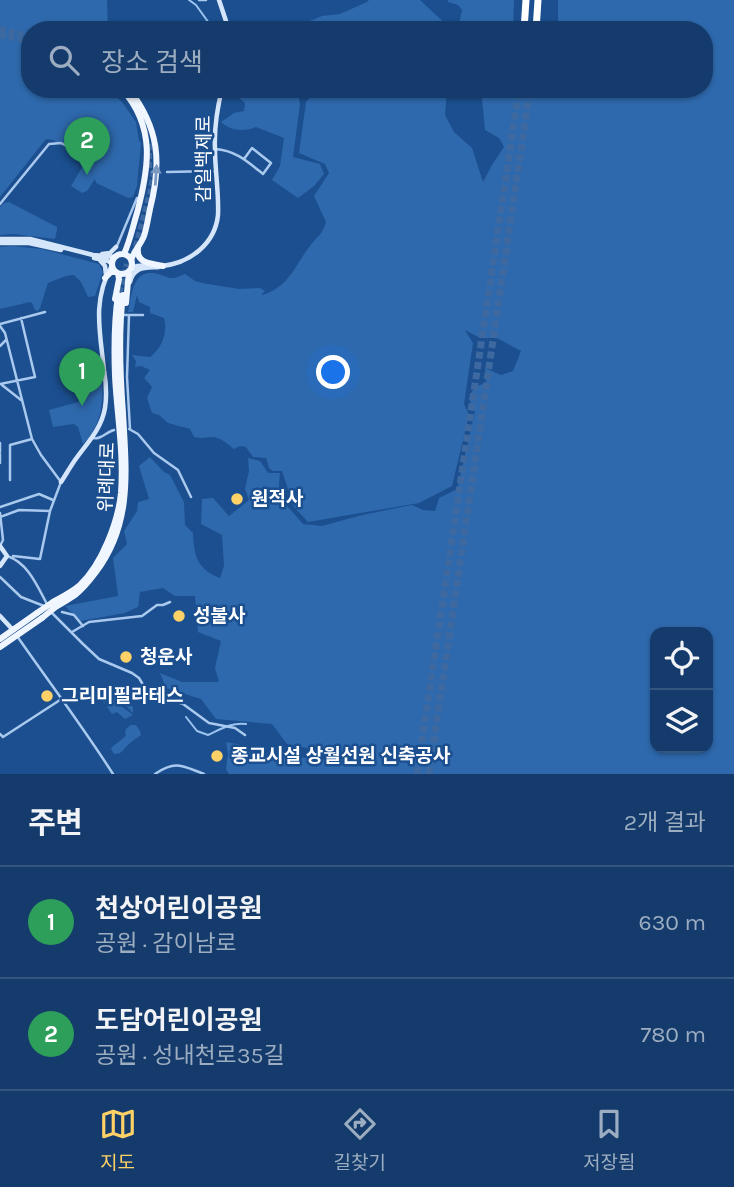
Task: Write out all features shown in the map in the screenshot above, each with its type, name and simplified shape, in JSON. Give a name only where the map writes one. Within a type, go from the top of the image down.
[{"type":"highway","points":[[525,21],[526,0]]},
{"type":"highway","points":[[537,21],[538,0]]},
{"type":"main road","points":[[219,0],[226,21]]},
{"type":"main road","points":[[106,276],[117,262],[131,233],[144,183],[148,153],[143,115],[129,98]]},
{"type":"main road","points":[[129,286],[131,260],[144,236],[157,172],[153,133],[134,98]]},
{"type":"main road","name":"감일백제로","points":[[145,265],[163,266],[186,260],[195,255],[209,240],[216,226],[218,212],[215,149],[220,98]]},
{"type":"main road","points":[[131,233],[136,240],[144,236]]},
{"type":"main road","points":[[0,241],[30,239],[108,261],[131,260],[145,265]]},
{"type":"main road","points":[[139,245],[137,253],[140,259],[163,266]]},
{"type":"main road","points":[[96,257],[110,253],[118,246]]},
{"type":"main road","points":[[118,246],[120,293],[113,313],[111,349],[118,374]]},
{"type":"main road","points":[[61,482],[93,438],[102,421],[106,402],[98,312],[106,276],[104,263],[96,257]]},
{"type":"main road","points":[[117,262],[123,274],[133,267],[145,265]]},
{"type":"main road","points":[[120,293],[129,286],[132,274],[138,269],[163,266]]},
{"type":"main road","points":[[106,276],[116,276],[126,315],[123,358],[118,374]]},
{"type":"main road","name":"위례대로","points":[[0,647],[15,633],[55,607],[81,583],[105,548],[116,517],[120,495],[118,374]]},
{"type":"main road","points":[[0,546],[10,556],[0,566]]},
{"type":"main road","points":[[0,616],[15,633]]},
{"type":"main road","name":"위례대로","points":[[0,639],[15,633]]},
{"type":"street","points":[[200,0],[206,0]]},
{"type":"street","points":[[0,204],[49,144],[61,143],[87,156]]},
{"type":"street","points":[[215,149],[225,150],[244,159],[263,174],[271,163],[252,148],[244,159]]},
{"type":"street","points":[[167,172],[215,171]]},
{"type":"street","points":[[118,246],[137,198]]},
{"type":"street","points":[[10,556],[40,559],[50,510],[61,482],[32,439],[5,333],[0,325],[45,313]]},
{"type":"street","points":[[143,315],[126,315],[129,429],[138,434],[154,453],[178,470],[191,497]]},
{"type":"street","points":[[0,384],[35,377],[21,318]]},
{"type":"street","points":[[0,344],[6,340]]},
{"type":"street","points":[[0,384],[21,400]]},
{"type":"street","points":[[93,438],[102,437],[114,430]]},
{"type":"street","points":[[10,480],[10,445],[32,439]]},
{"type":"street","points":[[0,443],[0,463]]},
{"type":"street","points":[[0,507],[39,495],[54,500]]},
{"type":"street","points":[[0,546],[3,540],[0,516],[19,510],[50,510]]},
{"type":"street","points":[[10,556],[27,570],[55,607],[74,615],[83,626]]},
{"type":"street","points":[[0,577],[21,597],[44,606]]},
{"type":"street","points":[[72,632],[89,622],[142,616],[157,605],[170,601]]},
{"type":"street","points":[[55,607],[54,616],[99,659],[132,673],[145,688],[161,697],[184,704],[209,723],[235,727],[245,735]]},
{"type":"street","points":[[15,633],[113,774]]},
{"type":"street","points":[[0,734],[3,737],[61,699]]},
{"type":"street","points":[[155,774],[166,767],[177,765],[204,774]]},
{"type":"shaded area","points":[[0,0],[107,0],[108,21],[21,21],[21,98],[118,98],[136,122],[141,142],[137,186],[133,197],[128,198],[96,183],[95,179],[87,191],[82,193],[71,186],[86,161],[89,161],[53,140],[46,139],[0,197]]},
{"type":"shaded area","points":[[420,0],[442,21],[310,21],[322,16],[340,14],[367,2]]},
{"type":"shaded area","points":[[514,0],[513,21],[460,21],[462,10],[458,5],[448,2]]},
{"type":"shaded area","points":[[558,0],[734,0],[734,774],[229,774],[226,769],[226,742],[242,745],[265,759],[294,757],[332,760],[331,755],[317,750],[287,744],[272,724],[216,719],[201,699],[166,688],[160,673],[182,682],[219,682],[215,668],[221,641],[198,632],[195,596],[175,596],[163,588],[140,592],[138,607],[125,613],[80,621],[65,606],[118,596],[113,558],[127,544],[124,531],[137,511],[138,502],[149,499],[139,466],[150,457],[170,475],[184,502],[185,525],[193,533],[198,561],[206,570],[220,578],[224,566],[222,535],[201,524],[202,499],[213,498],[229,516],[249,500],[245,489],[249,471],[248,458],[260,461],[268,473],[280,473],[278,497],[303,524],[322,526],[412,505],[435,511],[439,498],[457,489],[475,412],[469,399],[474,387],[486,383],[485,368],[501,375],[513,371],[521,351],[497,338],[480,338],[465,330],[473,343],[464,404],[469,415],[452,486],[419,503],[308,522],[294,507],[282,471],[269,468],[266,458],[253,457],[246,447],[234,449],[218,438],[194,437],[190,429],[168,423],[152,413],[147,398],[152,387],[144,378],[150,370],[141,366],[135,367],[136,361],[132,355],[150,357],[163,339],[165,323],[164,318],[150,313],[150,307],[139,302],[137,295],[133,312],[128,312],[136,281],[145,274],[155,273],[175,278],[185,274],[202,283],[239,289],[260,288],[265,291],[263,295],[286,280],[321,233],[326,222],[314,196],[329,173],[325,164],[299,153],[306,102],[310,98],[446,98],[445,115],[454,132],[472,148],[483,182],[504,147],[499,138],[485,130],[482,98],[713,98],[713,21],[558,21]]},
{"type":"shaded area","points":[[239,98],[299,98],[293,157],[320,164],[324,174],[298,198],[272,180],[280,166],[284,138],[256,127],[238,130],[221,122],[234,113],[244,111],[245,103]]},
{"type":"shaded area","points":[[9,202],[57,227],[55,239],[0,235],[0,207]]},
{"type":"shaded area","points":[[0,247],[42,249],[99,264],[103,272],[95,296],[88,297],[81,282],[71,275],[48,283],[38,311],[30,302],[0,309]]},
{"type":"shaded area","points":[[96,376],[101,376],[102,403],[98,422],[83,444],[78,427],[74,424],[53,427],[49,410],[78,402]]},
{"type":"shaded area","points":[[118,692],[133,707],[133,713],[116,702],[133,715],[125,719],[117,712],[112,714],[107,707],[108,702],[116,701],[103,702]]},
{"type":"shaded area","points":[[136,725],[141,735],[121,752],[114,754],[112,747],[126,736],[126,729]]},
{"type":"waterway","points":[[189,0],[208,21]]},
{"type":"waterway","points":[[186,717],[197,731],[208,735],[231,725],[246,724]]},
{"type":"tunnel","points":[[0,29],[21,34]]},
{"type":"tunnel","points":[[0,35],[21,40]]},
{"type":"tunnel","points":[[417,774],[518,98]]},
{"type":"tunnel","points":[[429,774],[529,98]]},
{"type":"tunnel","points":[[149,144],[149,171]]},
{"type":"tunnel","points":[[129,273],[154,168]]},
{"type":"tunnel","points":[[119,293],[127,264]]},
{"type":"place","name":"도담어린이공원","points":[[87,175]]},
{"type":"place","name":"천상어린이공원","points":[[82,406]]},
{"type":"place","name":"원적사","points":[[237,499]]},
{"type":"place","name":"성불사","points":[[179,616]]},
{"type":"place","name":"청운사","points":[[126,657]]},
{"type":"place","name":"그리미필라테스","points":[[47,696]]},
{"type":"place","name":"종교시설 상월선원 신축공사","points":[[217,756]]}]
